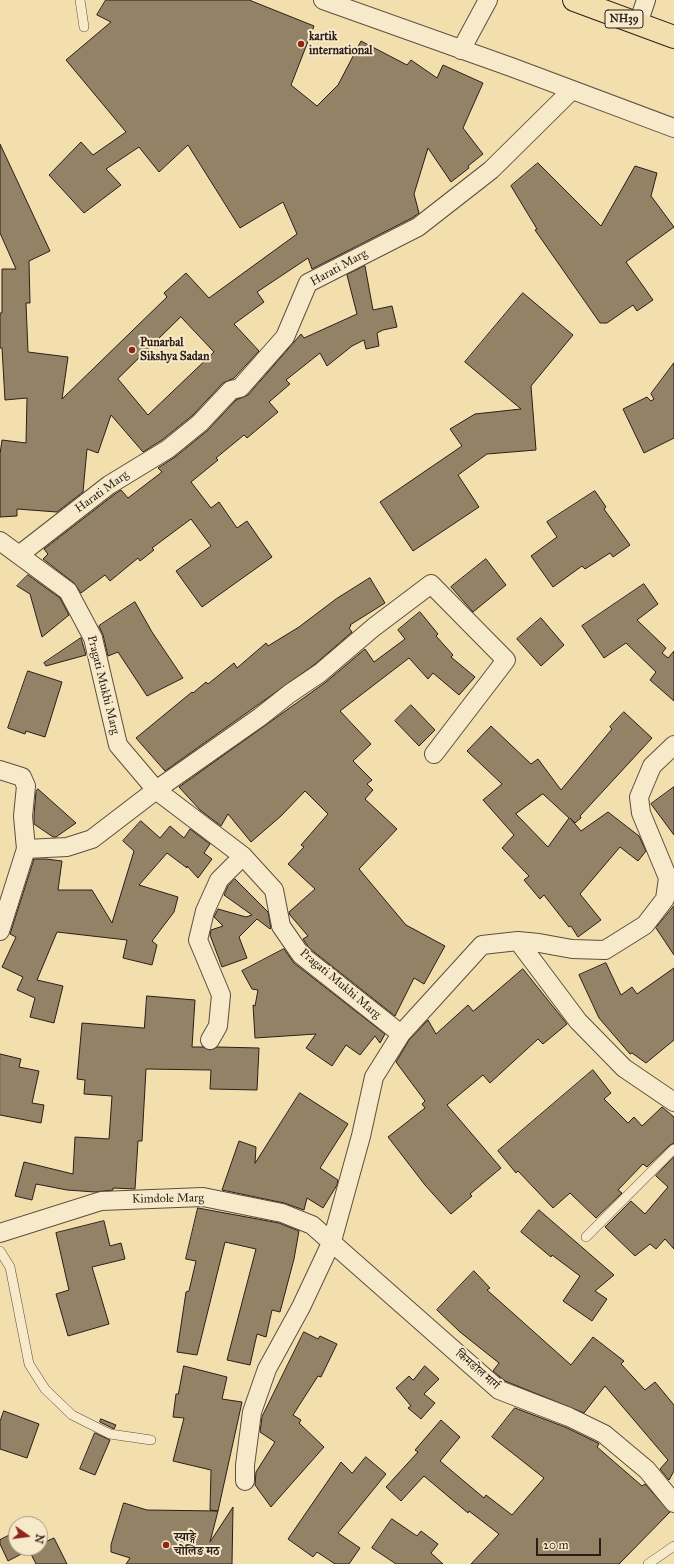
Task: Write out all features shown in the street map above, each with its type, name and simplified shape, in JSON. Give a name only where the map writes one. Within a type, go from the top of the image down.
[{"type":"highway","name":"NH39","points":[[574,0],[674,37]]},
{"type":"street","points":[[323,0],[674,128]]},
{"type":"street","points":[[461,50],[488,0]]},
{"type":"street","points":[[638,24],[646,0]]},
{"type":"street","name":"Harati Marg","points":[[19,555],[109,485],[168,449],[200,423],[231,390],[240,388],[285,337],[308,283],[418,227],[491,170],[572,90]]},
{"type":"street","name":"Pragati Mukhi Marg","points":[[0,541],[68,591],[93,638],[118,745],[156,790],[243,856],[274,890],[281,926],[302,955],[401,1034]]},
{"type":"street","points":[[26,849],[68,847],[92,839],[156,790],[320,673],[374,627],[431,584],[506,660],[434,754]]},
{"type":"street","points":[[245,1481],[245,1465],[252,1412],[267,1369],[301,1307],[332,1241],[361,1136],[374,1077],[401,1034],[482,945],[518,941],[572,949],[605,950],[645,925],[665,899],[668,878],[641,813],[639,798],[652,766],[674,745]]},
{"type":"street","points":[[0,770],[22,777],[26,786],[23,816],[26,849],[0,931]]},
{"type":"street","points":[[210,1040],[218,1026],[221,995],[198,940],[204,911],[219,880],[243,856]]},
{"type":"street","points":[[518,941],[583,1026],[624,1068],[674,1102]]},
{"type":"street","name":"Kimdole Marg","points":[[0,1233],[101,1201],[203,1197],[282,1213],[312,1225],[332,1241]]},
{"type":"street","name":"किमडोल मार्ग","points":[[332,1241],[499,1390],[569,1417],[604,1434],[647,1470],[674,1503]]},
{"type":"lane","points":[[80,0],[84,27]]},
{"type":"lane","points":[[586,1237],[674,1149]]},
{"type":"lane","points":[[0,1250],[10,1267],[29,1364],[44,1389],[72,1415],[110,1434],[151,1440]]},
{"type":"lane","points":[[648,1564],[674,1546]]},
{"type":"building","points":[[106,0],[249,0],[314,26],[291,85],[317,106],[338,85],[361,41],[407,65],[411,60],[437,78],[443,65],[483,83],[463,128],[483,154],[468,166],[469,168],[451,182],[428,148],[414,194],[419,213],[312,269],[308,258],[257,292],[264,302],[234,324],[259,351],[234,378],[223,383],[193,415],[162,440],[143,452],[111,415],[98,453],[87,449],[83,492],[57,512],[17,509],[17,516],[0,517],[0,454],[2,440],[26,443],[27,398],[5,400],[2,348],[0,348],[2,269],[16,269],[0,233],[0,144],[50,251],[29,261],[30,303],[26,303],[28,352],[68,357],[62,399],[167,297],[164,293],[186,273],[209,298],[297,234],[283,202],[240,228],[188,145],[159,172],[139,147],[106,169],[121,185],[84,213],[49,175],[81,142],[93,155],[126,132],[66,60],[111,22],[97,15]],"holes":[[[181,317],[214,352],[148,415],[118,379]]]},
{"type":"building","points":[[538,163],[601,226],[635,166],[657,173],[651,196],[674,227],[626,262],[653,300],[637,311],[633,305],[607,323],[600,323],[535,230],[537,229],[511,186]]},
{"type":"building","points":[[365,266],[373,310],[392,306],[397,327],[377,333],[379,346],[366,349],[364,340],[352,346],[327,366],[320,353],[286,380],[290,384],[269,402],[278,412],[247,438],[244,435],[216,458],[218,460],[191,482],[211,508],[219,502],[237,528],[247,521],[272,557],[202,607],[176,571],[211,546],[191,519],[152,548],[154,550],[140,561],[138,558],[110,581],[105,575],[81,593],[74,583],[43,559],[48,554],[44,549],[115,494],[121,490],[128,498],[162,472],[158,468],[175,457],[207,431],[236,400],[248,395],[301,334],[304,338],[357,314],[347,275]]},
{"type":"building","points":[[523,293],[573,335],[531,386],[536,450],[487,454],[458,475],[479,507],[413,551],[380,502],[462,446],[450,429],[475,414],[521,409],[465,362]]},
{"type":"building","points":[[674,363],[674,438],[644,453],[623,409],[647,397],[651,401],[654,399],[651,394]]},
{"type":"building","points":[[595,491],[606,507],[604,509],[630,545],[613,557],[610,553],[585,569],[582,566],[553,587],[531,556],[557,537],[547,522]]},
{"type":"building","points":[[486,559],[506,585],[473,612],[451,587]]},
{"type":"building","points":[[28,575],[60,598],[69,615],[42,637],[30,594],[17,586]]},
{"type":"building","points":[[370,578],[385,603],[350,625],[351,626],[349,628],[352,632],[314,665],[165,771],[136,738],[206,682],[208,684],[234,663],[237,668],[266,643],[268,646],[299,627],[336,599]]},
{"type":"building","points":[[644,584],[658,604],[637,620],[666,648],[662,653],[668,658],[674,651],[674,701],[650,680],[656,672],[626,643],[604,658],[582,626]]},
{"type":"building","points":[[135,602],[152,632],[183,678],[147,696],[118,652],[108,656],[103,635],[99,626]]},
{"type":"building","points":[[420,612],[438,634],[436,636],[453,655],[451,657],[475,677],[459,695],[433,673],[428,679],[409,658],[340,711],[371,744],[353,761],[372,780],[367,784],[373,790],[365,799],[397,829],[359,869],[406,925],[445,946],[424,984],[414,978],[395,1016],[309,948],[303,939],[308,936],[289,912],[315,889],[288,864],[304,847],[301,845],[328,814],[305,791],[281,816],[251,842],[228,814],[221,826],[200,810],[179,787],[326,682],[365,649],[374,662],[405,639],[398,630]]},
{"type":"building","points":[[541,618],[564,645],[541,666],[517,639]]},
{"type":"building","points":[[81,638],[86,655],[46,666],[44,663]]},
{"type":"building","points":[[28,671],[62,682],[45,737],[26,731],[25,734],[8,728]]},
{"type":"building","points":[[411,705],[435,730],[419,746],[395,721]]},
{"type":"building","points":[[624,712],[652,738],[580,816],[581,818],[575,823],[570,818],[581,831],[608,812],[639,836],[646,851],[638,861],[620,847],[580,894],[601,920],[578,937],[571,926],[569,927],[544,895],[540,899],[524,880],[529,876],[502,848],[514,835],[483,800],[502,784],[467,751],[491,726],[531,764],[538,759],[561,790],[612,729],[610,727]],"holes":[[[543,794],[569,818],[548,847],[516,814]]]},
{"type":"building","points":[[674,787],[674,835],[651,804]]},
{"type":"building","points":[[38,789],[76,823],[56,837],[53,837],[34,824],[36,792]]},
{"type":"building","points":[[141,821],[160,838],[170,826],[184,838],[190,829],[210,844],[204,853],[212,859],[198,878],[187,866],[187,868],[167,853],[139,885],[178,897],[174,912],[152,941],[157,945],[152,965],[123,958],[127,940],[57,932],[37,980],[63,986],[54,1023],[30,1017],[35,998],[17,990],[23,977],[2,967],[16,937],[10,934],[34,859],[62,861],[58,890],[92,890],[112,923],[134,851],[123,841]]},
{"type":"building","points":[[235,879],[268,912],[271,928],[270,929],[257,919],[239,937],[247,958],[222,967],[210,935],[211,930],[223,926],[214,917],[218,909],[246,917],[252,915],[224,895],[228,886]]},
{"type":"building","points":[[674,906],[674,955],[656,928]]},
{"type":"building","points":[[284,949],[294,963],[385,1034],[380,1043],[375,1036],[360,1055],[346,1045],[332,1066],[306,1048],[316,1034],[255,1038],[253,1005],[255,1006],[258,990],[252,989],[242,971]]},
{"type":"building","points":[[606,963],[621,995],[632,987],[637,994],[674,968],[674,1040],[646,1063],[632,1053],[630,1054],[599,1018],[579,975]]},
{"type":"building","points":[[523,969],[567,1024],[543,1044],[538,1039],[490,1083],[483,1075],[447,1105],[501,1168],[470,1194],[472,1196],[451,1214],[425,1185],[388,1137],[425,1108],[422,1104],[425,1101],[396,1062],[409,1040],[428,1020],[436,1034],[468,1005],[473,1011]]},
{"type":"building","points":[[147,996],[195,1000],[192,1047],[203,1047],[210,1050],[217,1047],[259,1048],[257,1090],[210,1089],[211,1070],[146,1069],[142,1141],[138,1141],[135,1189],[113,1188],[113,1190],[95,1192],[67,1190],[36,1184],[32,1200],[15,1196],[24,1162],[73,1174],[75,1137],[109,1139],[112,1096],[84,1094],[85,1080],[77,1079],[82,1023],[144,1028]]},
{"type":"building","points":[[0,1054],[21,1059],[19,1067],[39,1071],[32,1103],[44,1105],[41,1123],[0,1115]]},
{"type":"building","points":[[593,1070],[611,1093],[604,1099],[628,1123],[634,1117],[642,1126],[662,1107],[674,1117],[674,1143],[647,1167],[643,1164],[618,1190],[622,1193],[596,1218],[570,1193],[553,1208],[518,1171],[516,1173],[498,1151]]},
{"type":"building","points":[[300,1093],[348,1124],[320,1168],[338,1180],[337,1185],[323,1208],[307,1198],[304,1210],[284,1203],[222,1190],[239,1141],[256,1147],[255,1163]]},
{"type":"building","points":[[674,1157],[674,1249],[665,1239],[656,1249],[650,1244],[635,1256],[605,1227],[631,1201],[645,1214],[668,1187],[656,1176]]},
{"type":"building","points":[[198,1208],[279,1223],[299,1231],[294,1259],[280,1312],[272,1310],[266,1337],[257,1334],[250,1365],[227,1360],[256,1249],[225,1242],[197,1355],[177,1352],[186,1292],[189,1291],[196,1261],[186,1259]]},
{"type":"building","points":[[539,1210],[614,1275],[595,1291],[607,1299],[592,1321],[563,1301],[580,1276],[552,1255],[551,1257],[521,1232]]},
{"type":"building","points":[[104,1221],[110,1246],[121,1243],[125,1259],[92,1267],[109,1324],[68,1336],[56,1294],[69,1290],[56,1233]]},
{"type":"building","points":[[474,1271],[490,1288],[487,1290],[571,1365],[593,1337],[624,1361],[621,1364],[645,1390],[655,1382],[674,1405],[674,1471],[669,1480],[660,1469],[668,1460],[605,1386],[584,1413],[505,1381],[493,1371],[499,1363],[460,1332],[437,1310]]},
{"type":"building","points":[[304,1332],[318,1339],[320,1336],[337,1344],[321,1377],[318,1376],[293,1415],[301,1420],[299,1423],[324,1447],[271,1507],[255,1485],[256,1472],[275,1442],[260,1432],[262,1417]]},
{"type":"building","points":[[184,1366],[227,1377],[222,1399],[242,1402],[218,1511],[210,1510],[211,1470],[173,1461],[184,1418],[173,1417],[176,1394],[178,1394]]},
{"type":"building","points":[[425,1366],[439,1379],[424,1394],[435,1403],[421,1419],[408,1408],[411,1406],[396,1388],[409,1376],[413,1380]]},
{"type":"building","points":[[515,1408],[565,1427],[598,1443],[599,1444],[597,1447],[642,1486],[645,1484],[670,1512],[619,1564],[471,1564],[499,1534],[469,1511],[468,1513],[424,1476],[401,1501],[386,1487],[418,1452],[415,1450],[441,1420],[460,1437],[440,1461],[484,1498],[486,1495],[512,1515],[544,1478],[492,1437]]},
{"type":"building","points":[[4,1411],[39,1424],[27,1458],[0,1449],[0,1422]]},
{"type":"building","points":[[101,1419],[116,1425],[114,1429],[100,1422]]},
{"type":"building","points":[[95,1433],[110,1440],[95,1475],[80,1469]]},
{"type":"building","points":[[366,1457],[386,1474],[338,1533],[360,1548],[349,1564],[335,1564],[317,1552],[313,1557],[288,1539],[341,1462],[352,1473]]},
{"type":"building","points":[[124,1503],[147,1510],[218,1511],[210,1542],[233,1507],[232,1564],[126,1564],[130,1558],[111,1552],[111,1545]]},
{"type":"building","points":[[392,1519],[417,1536],[421,1531],[438,1544],[431,1553],[443,1564],[396,1564],[372,1548]]},
{"type":"building","points":[[8,1536],[8,1556],[18,1556],[8,1561],[0,1544],[0,1540]]},
{"type":"building","points":[[54,1538],[67,1564],[36,1564],[32,1556],[48,1556],[48,1541]]},
{"type":"place","name":"kartik international","points":[[301,44]]},
{"type":"place","name":"Punarbal Sikshya Sadan","points":[[132,350]]},
{"type":"place","name":"स्याङ्गे चोलिङ मठ","points":[[166,1545]]}]
